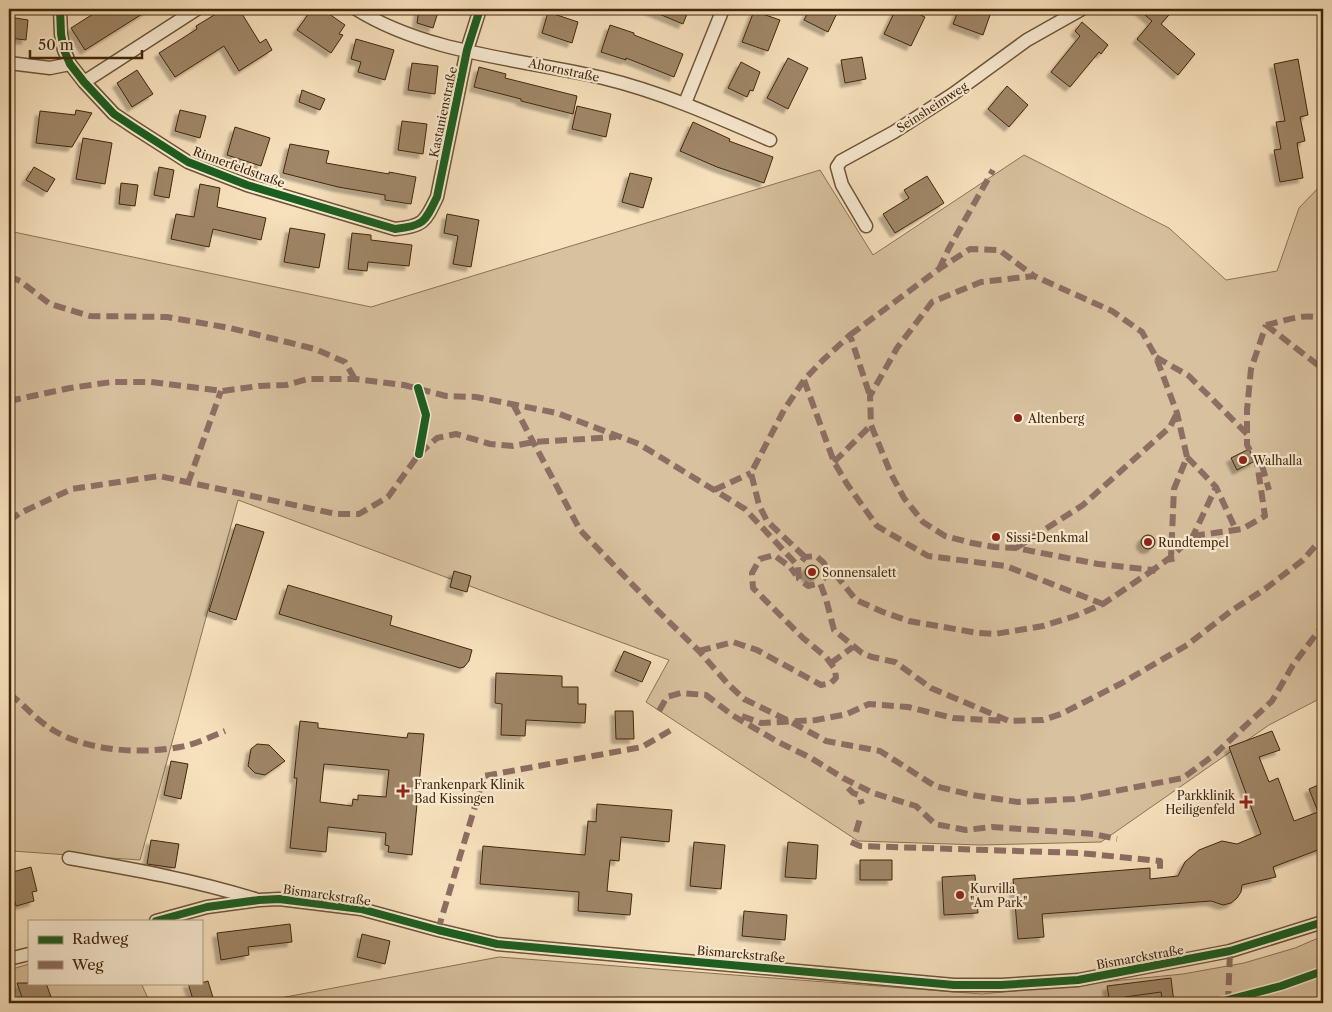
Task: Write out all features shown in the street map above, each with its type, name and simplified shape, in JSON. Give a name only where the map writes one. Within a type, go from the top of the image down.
[{"type":"street","name":"Rinnerfeldstraße","points":[[60,9],[60,34],[64,50],[70,64],[84,82],[114,114],[188,162],[246,184],[395,229],[412,228],[426,219]]},
{"type":"street","points":[[84,82],[197,9]]},
{"type":"street","name":"Ahornstraße","points":[[356,9],[377,21],[432,42],[605,78],[685,103],[770,140]]},
{"type":"street","name":"Kastanienstraße","points":[[426,219],[437,197],[468,50],[480,9]]},
{"type":"street","points":[[685,103],[723,9]]},
{"type":"street","name":"Seinsheimweg","points":[[866,226],[838,176],[837,167],[841,160],[894,132],[954,94],[1027,40],[1082,9]]},
{"type":"street","points":[[9,63],[50,68],[70,64]]},
{"type":"street","name":"Bismarckstraße","points":[[69,858],[195,882],[259,900]]},
{"type":"street","name":"Bismarckstraße","points":[[160,920],[207,907],[279,899],[361,909],[497,944],[954,985],[1078,980],[1230,951],[1323,922]]},
{"type":"street","points":[[9,959],[28,954]]},
{"type":"shaded area","points":[[1024,155],[1169,228],[1226,280],[1277,271],[1299,208],[1323,183],[1323,697],[1269,725],[1101,842],[981,845],[858,841],[646,702],[669,660],[238,500],[140,860],[12,851],[9,849],[9,231],[371,307],[820,170],[873,255]]},
{"type":"shaded area","points":[[1323,936],[1323,1003],[262,1003],[264,1001],[499,957],[982,994],[1183,974],[1244,963],[1295,948]]},
{"type":"shaded area","points":[[28,964],[28,984],[141,984],[150,1003],[9,1003],[9,970]]},
{"type":"building","points":[[101,9],[150,9],[85,50],[71,28]]},
{"type":"building","points":[[224,9],[239,9],[260,43],[266,39],[272,50],[239,71],[224,46],[175,77],[159,53],[197,29],[196,26]]},
{"type":"building","points":[[312,9],[322,9],[345,25],[339,34],[343,35],[331,53],[297,30]]},
{"type":"building","points":[[419,9],[439,9],[433,28],[417,23]]},
{"type":"building","points":[[647,9],[689,9],[683,24]]},
{"type":"building","points":[[810,9],[839,9],[828,32],[804,20]]},
{"type":"building","points":[[896,9],[908,9],[925,17],[911,46],[884,34]]},
{"type":"building","points":[[959,9],[973,9],[990,15],[983,35],[953,24]]},
{"type":"building","points":[[1138,9],[1174,9],[1161,24],[1195,54],[1178,75],[1137,39],[1152,21]]},
{"type":"building","points":[[754,11],[780,20],[768,51],[742,42]]},
{"type":"building","points":[[548,12],[578,22],[572,43],[542,33]]},
{"type":"building","points":[[9,17],[28,20],[26,40],[9,38]]},
{"type":"building","points":[[1082,22],[1108,45],[1101,54],[1099,52],[1070,87],[1051,72],[1080,36],[1075,31]]},
{"type":"building","points":[[610,25],[683,54],[674,77],[626,58],[626,60],[601,52]]},
{"type":"building","points":[[356,39],[394,50],[385,80],[358,72],[361,62],[351,59]]},
{"type":"building","points":[[862,57],[866,79],[845,83],[841,60]]},
{"type":"building","points":[[788,58],[808,68],[788,109],[767,98]]},
{"type":"building","points":[[1298,59],[1308,115],[1300,117],[1305,141],[1297,143],[1303,178],[1280,182],[1274,150],[1281,149],[1276,122],[1285,121],[1274,64]]},
{"type":"building","points":[[741,62],[760,72],[753,91],[750,90],[747,97],[728,88]]},
{"type":"building","points":[[412,63],[438,66],[435,94],[408,90]]},
{"type":"building","points":[[479,67],[506,74],[505,78],[577,96],[573,114],[474,87]]},
{"type":"building","points":[[137,70],[153,94],[132,107],[117,83]]},
{"type":"building","points":[[1007,86],[1028,105],[1009,127],[988,109]]},
{"type":"building","points":[[302,90],[325,99],[320,110],[299,102]]},
{"type":"building","points":[[577,106],[611,114],[606,137],[572,129]]},
{"type":"building","points":[[76,110],[92,113],[72,147],[36,143],[40,111],[75,115]]},
{"type":"building","points":[[180,110],[206,116],[200,138],[175,131]]},
{"type":"building","points":[[402,121],[427,124],[423,154],[398,150]]},
{"type":"building","points":[[693,122],[730,139],[729,141],[773,157],[764,183],[717,167],[680,151]]},
{"type":"building","points":[[235,127],[270,138],[261,166],[227,155]]},
{"type":"building","points":[[83,138],[112,143],[105,184],[76,179]]},
{"type":"building","points":[[290,144],[329,151],[326,163],[416,177],[411,204],[385,200],[385,195],[338,187],[283,173]]},
{"type":"building","points":[[34,167],[55,179],[47,192],[26,180]]},
{"type":"building","points":[[159,167],[174,170],[169,198],[154,195]]},
{"type":"building","points":[[630,173],[652,178],[643,208],[622,202]]},
{"type":"building","points":[[927,176],[944,203],[895,233],[883,214],[909,198],[904,190]]},
{"type":"building","points":[[121,183],[138,185],[135,206],[119,204]]},
{"type":"building","points":[[200,184],[220,188],[217,207],[266,218],[261,240],[213,229],[209,247],[171,239],[176,214],[194,217]]},
{"type":"building","points":[[447,214],[479,220],[471,267],[453,264],[458,236],[444,233]]},
{"type":"building","points":[[290,228],[325,234],[319,268],[284,262]]},
{"type":"building","points":[[352,233],[371,235],[371,240],[412,245],[409,266],[368,262],[367,271],[348,269]]},
{"type":"building","name":"Walhalla","points":[[1249,449],[1255,461],[1237,470],[1231,458]]},
{"type":"building","points":[[236,524],[264,532],[236,620],[209,611]]},
{"type":"building","name":"Rundtempel","points":[[1145,535],[1151,535],[1155,542],[1151,549],[1145,549],[1141,545],[1141,539]]},
{"type":"building","name":"Sonnensalett","points":[[812,565],[817,567],[819,572],[817,577],[812,579],[807,577],[805,572],[807,567]]},
{"type":"building","points":[[454,571],[471,576],[467,592],[450,587]]},
{"type":"building","points":[[288,585],[392,616],[390,625],[472,650],[469,661],[464,667],[460,668],[279,614]]},
{"type":"building","points":[[624,651],[651,662],[642,682],[615,671]]},
{"type":"building","points":[[496,673],[562,676],[562,687],[578,687],[578,704],[586,704],[585,723],[526,720],[525,736],[501,735],[502,704],[495,703]]},
{"type":"building","points":[[615,711],[633,711],[634,739],[616,739]]},
{"type":"building","name":"Frankenpark Klinik Bad Kissingen","points":[[300,721],[318,723],[318,728],[407,738],[408,733],[424,734],[412,855],[388,852],[389,846],[385,845],[386,833],[328,827],[326,852],[290,848],[297,778],[294,778]],"holes":[[[324,764],[389,770],[386,797],[358,795],[358,800],[353,799],[352,806],[320,802]]]},
{"type":"building","points":[[1272,731],[1280,750],[1259,757],[1269,782],[1278,778],[1294,821],[1318,812],[1309,789],[1323,783],[1323,848],[1273,867],[1276,877],[1242,885],[1241,892],[1231,903],[1223,905],[1211,901],[1042,914],[1044,937],[1018,939],[1013,879],[1150,868],[1150,879],[1178,876],[1185,862],[1199,850],[1222,841],[1237,844],[1261,834],[1229,747]]},
{"type":"building","points":[[257,744],[269,745],[285,761],[265,775],[255,773],[248,766],[251,749]]},
{"type":"building","points":[[171,761],[188,764],[181,799],[164,795]]},
{"type":"building","points":[[597,804],[672,810],[669,842],[621,837],[619,861],[610,860],[607,891],[632,894],[630,915],[578,911],[579,892],[480,884],[483,846],[585,855],[588,821],[596,822]]},
{"type":"building","points":[[151,840],[179,844],[175,868],[147,864]]},
{"type":"building","points":[[694,842],[725,845],[721,889],[690,886]]},
{"type":"building","points":[[788,842],[818,845],[816,879],[785,877]]},
{"type":"building","points":[[860,860],[892,860],[892,880],[860,880]]},
{"type":"building","points":[[31,867],[37,891],[32,892],[34,901],[16,906],[14,898],[9,900],[9,873]]},
{"type":"building","name":"Kurvilla \"Am Park\"","points":[[975,875],[978,913],[944,915],[942,877]]},
{"type":"building","points":[[744,911],[787,915],[785,940],[742,936]]},
{"type":"building","points":[[290,924],[292,942],[248,947],[249,955],[221,960],[217,933]]},
{"type":"building","points":[[362,934],[390,941],[385,964],[357,957]]},
{"type":"building","points":[[1171,978],[1174,1003],[1163,1003],[1161,992],[1125,997],[1126,1003],[1110,1003],[1107,986]]},
{"type":"building","points":[[208,981],[214,1001],[194,1003],[188,984]]},
{"type":"building","points":[[17,983],[46,984],[51,997],[32,1003],[24,1003]]},
{"type":"marked path","points":[[939,269],[993,170]]},
{"type":"marked path","points":[[850,335],[939,269],[970,249],[999,250],[1034,276]]},
{"type":"marked path","points":[[9,276],[20,281],[50,304],[90,316],[167,317],[230,328],[315,349],[345,362],[355,379]]},
{"type":"marked path","points":[[1172,562],[1171,557],[1174,489],[1187,457],[1177,413],[1156,357],[1142,332],[1112,311],[1034,276],[981,282],[932,302],[897,348],[870,396],[871,425],[891,474],[904,498],[923,522],[945,536],[994,547],[1016,548],[1098,564],[1153,570],[1171,557],[1193,536],[1216,487]]},
{"type":"marked path","points":[[1266,325],[1309,316],[1323,319]]},
{"type":"marked path","points":[[1266,325],[1323,369]]},
{"type":"marked path","points":[[1193,536],[1242,529],[1265,516],[1257,463],[1247,445],[1247,410],[1251,369],[1266,325]]},
{"type":"marked path","points":[[805,557],[767,521],[759,505],[751,473],[784,410],[804,380],[850,335],[870,396]]},
{"type":"marked path","points":[[1156,357],[1189,376],[1249,436]]},
{"type":"marked path","points":[[9,401],[70,388],[112,382],[151,382],[222,391],[259,386],[286,385],[308,379],[355,379],[404,385],[446,396],[476,397],[557,413],[639,444],[745,509],[798,566],[799,579],[808,586],[820,583]]},
{"type":"marked path","points":[[804,380],[834,462],[877,526],[928,556],[1006,566],[1103,604]]},
{"type":"marked path","points":[[188,483],[221,391]]},
{"type":"marked path","points":[[513,404],[580,530],[744,699],[826,741],[880,751],[935,786],[972,795],[1018,802],[1074,799],[1183,778],[1214,755],[1272,701],[1293,665],[1323,625]]},
{"type":"marked path","points":[[1016,548],[1083,505],[1170,427],[1177,413]]},
{"type":"marked path","points":[[834,462],[871,425]]},
{"type":"marked path","points":[[9,521],[20,513],[72,489],[159,476],[336,514],[359,514],[388,497],[419,454],[437,438],[456,434],[490,444],[513,446],[534,442],[616,437]]},
{"type":"marked path","points":[[1187,457],[1216,487],[1236,530]]},
{"type":"marked path","points":[[1262,465],[1269,490]]},
{"type":"marked path","points":[[714,490],[751,473]]},
{"type":"marked path","points":[[1156,571],[1153,570],[1103,604],[1075,616],[1043,626],[995,634],[978,633],[909,621],[883,612],[856,600],[832,570],[820,583],[834,630],[862,653],[895,662],[931,688],[1009,721],[1043,720],[1061,714],[1122,683],[1187,645],[1303,560],[1323,537]]},
{"type":"marked path","points":[[699,651],[733,642],[757,650],[821,685],[831,683],[836,678],[835,669],[826,657],[803,638],[753,588],[752,573],[760,559],[774,555],[790,567],[796,575]]},
{"type":"marked path","points":[[802,561],[805,557],[816,556],[824,563],[828,573]]},
{"type":"marked path","points":[[831,663],[853,647]]},
{"type":"marked path","points":[[659,711],[667,697],[681,693],[706,695],[732,715],[778,742],[811,758],[843,778],[873,793],[916,806],[935,824],[966,830],[992,827],[1094,834],[1117,839]]},
{"type":"marked path","points":[[9,694],[47,726],[62,735],[95,746],[132,750],[168,749],[190,745],[225,731]]},
{"type":"marked path","points":[[742,716],[761,723],[816,720],[847,714],[869,704],[908,707],[953,718],[1004,721]]},
{"type":"marked path","points":[[438,930],[484,776],[642,747],[671,730]]},
{"type":"marked path","points":[[848,788],[853,793],[859,795],[862,804]]},
{"type":"marked path","points":[[856,832],[861,815]]},
{"type":"marked path","points":[[851,842],[860,846],[1080,853],[1160,861],[1160,873]]},
{"type":"marked path","points":[[1228,1003],[1230,951]]},
{"type":"cycle path","points":[[60,9],[61,34],[64,50],[70,64],[114,114],[135,128],[188,162],[247,185],[395,229],[412,226],[422,221],[437,197],[467,50],[480,9]]},
{"type":"cycle path","points":[[418,388],[426,415],[419,454]]},
{"type":"cycle path","points":[[160,920],[207,907],[279,899],[361,909],[497,944],[954,985],[1001,985],[1078,980],[1230,951],[1323,922]]},
{"type":"cycle path","points":[[1216,1003],[1281,986],[1323,971]]},
{"type":"place","name":"Altenberg","points":[[1018,418]]},
{"type":"place","name":"Walhalla","points":[[1243,460]]},
{"type":"place","name":"Sissi-Denkmal","points":[[996,537]]},
{"type":"place","name":"Rundtempel","points":[[1148,542]]},
{"type":"place","name":"Sonnensalett","points":[[812,572]]},
{"type":"place","name":"Frankenpark Klinik Bad Kissingen","points":[[403,791]]},
{"type":"place","name":"Parkklinik Heiligenfeld","points":[[1246,802]]},
{"type":"place","name":"Kurvilla \"Am Park\"","points":[[960,895]]}]
